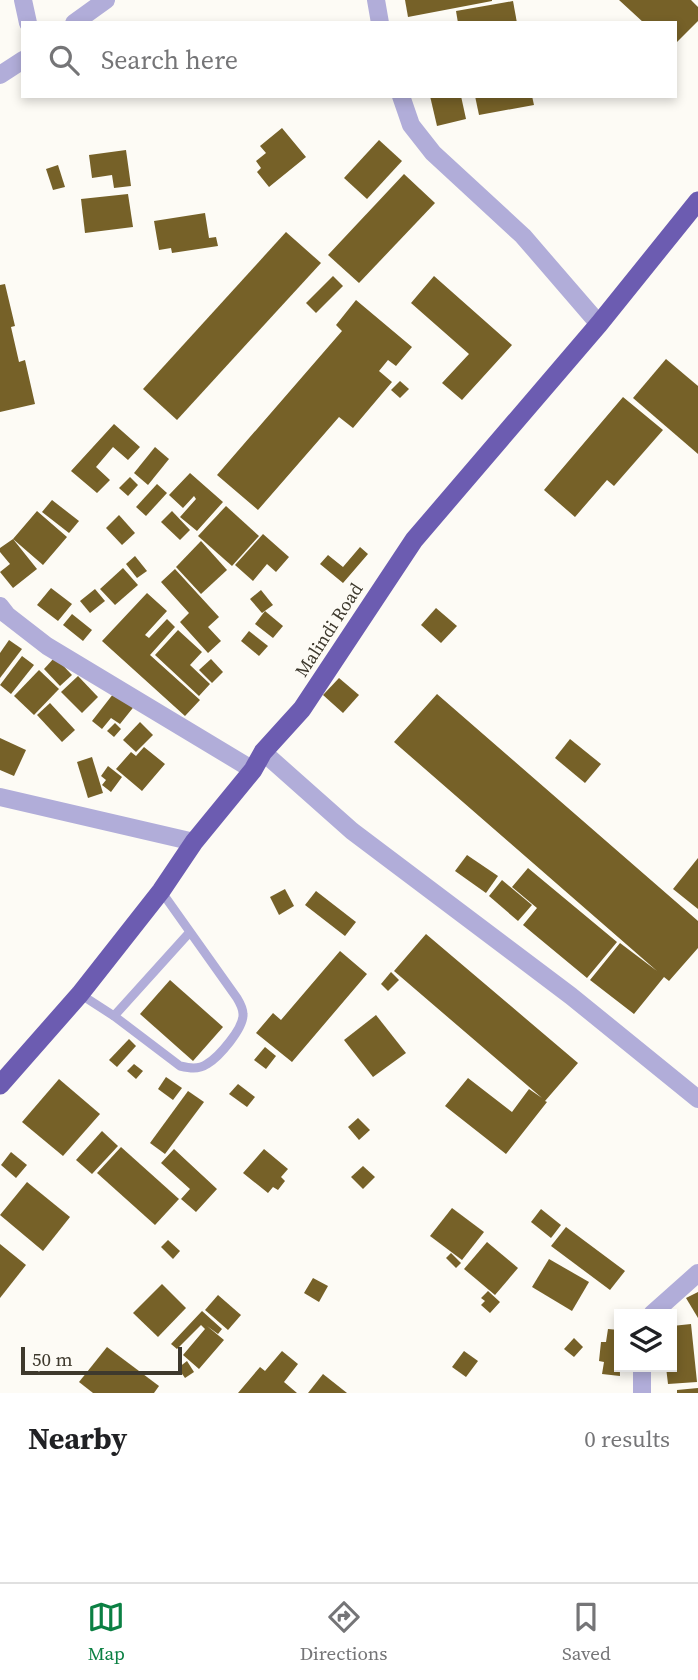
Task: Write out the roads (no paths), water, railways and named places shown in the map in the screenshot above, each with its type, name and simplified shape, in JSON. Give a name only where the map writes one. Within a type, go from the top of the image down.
[{"type":"highway","name":"Malindi Road","points":[[0,1085],[79,994],[161,891],[194,842],[253,770],[263,752],[302,709],[414,540],[599,324],[698,201]]},
{"type":"street","points":[[23,0],[28,21]]},
{"type":"street","points":[[77,21],[106,0]]},
{"type":"street","points":[[376,0],[380,21]]},
{"type":"street","points":[[0,75],[21,61]]},
{"type":"street","points":[[402,98],[411,125],[433,153],[523,236],[599,324]]},
{"type":"street","points":[[0,606],[7,615],[47,646],[253,770]]},
{"type":"street","points":[[263,752],[352,831],[571,996],[698,1099]]},
{"type":"street","points":[[0,797],[194,842]]},
{"type":"street","points":[[658,1309],[698,1273]]},
{"type":"street","points":[[642,1372],[642,1393]]},
{"type":"lane","points":[[79,994],[114,1016],[180,1066],[192,1069],[207,1065],[224,1048],[242,1024],[244,1011],[161,891]]},
{"type":"lane","points":[[114,1016],[189,933]]}]
